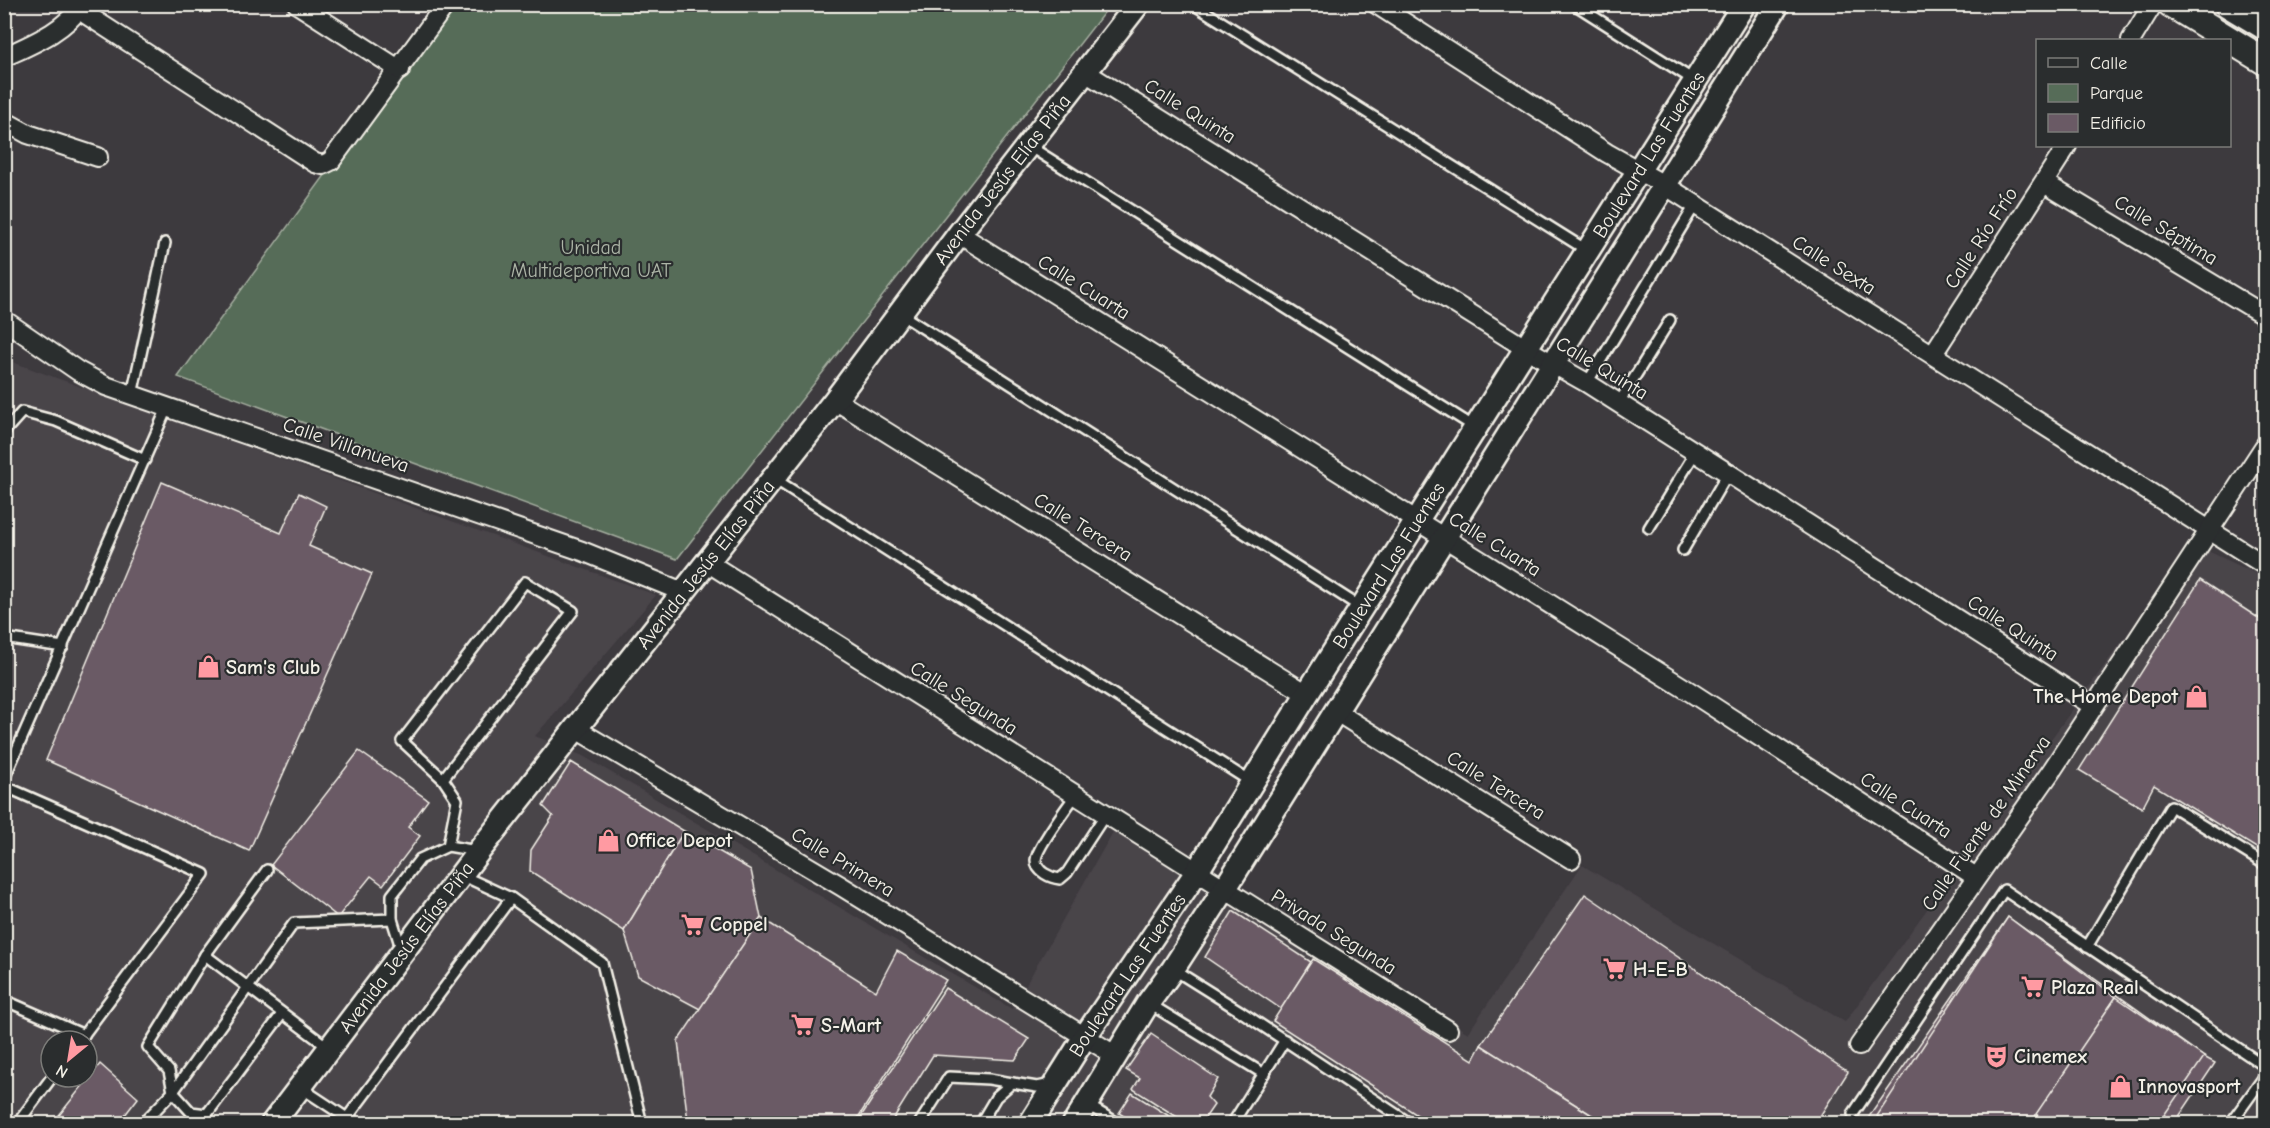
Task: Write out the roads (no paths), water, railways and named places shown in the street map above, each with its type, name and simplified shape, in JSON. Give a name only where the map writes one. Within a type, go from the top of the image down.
[{"type":"main road","points":[[2171,4],[2228,39]]},
{"type":"main road","points":[[2228,4],[2265,27]]},
{"type":"main road","points":[[2231,41],[2265,62]]},
{"type":"street","points":[[297,4],[400,70]]},
{"type":"street","points":[[4,57],[46,38],[61,28],[77,6],[315,163],[323,165],[331,161],[400,70],[446,4]]},
{"type":"street","name":"Avenida Jesús Elías Piña","points":[[272,1124],[479,851],[835,400],[958,234],[1138,4]]},
{"type":"street","name":"Calle Sexta","points":[[1376,4],[1607,153],[1666,186],[1933,354],[2265,567]]},
{"type":"street","name":"Boulevard Las Fuentes","points":[[1032,1123],[1084,1038],[1196,873],[1307,693],[1744,4]]},
{"type":"street","name":"Boulevard Las Fuentes","points":[[1074,1124],[1148,1003],[1224,890],[1445,539],[1778,4]]},
{"type":"street","points":[[2132,39],[2153,4]]},
{"type":"street","name":"Calle Quinta","points":[[1085,72],[1525,348],[1587,383],[2093,706]]},
{"type":"street","points":[[4,121],[28,134],[98,157]]},
{"type":"street","name":"Calle Río Frío","points":[[1933,354],[2066,147]]},
{"type":"street","name":"Calle Séptima","points":[[2044,183],[2265,316]]},
{"type":"street","name":"Calle Cuarta","points":[[958,234],[1692,693],[1976,877]]},
{"type":"street","name":"Calle Villanueva","points":[[4,320],[78,372],[106,386],[582,551],[684,592]]},
{"type":"street","name":"Calle Tercera","points":[[835,400],[1307,693]]},
{"type":"street","name":"Calle Fuente de Minerva","points":[[1859,1046],[2045,780],[2265,444]]},
{"type":"street","name":"Calle Segunda","points":[[707,562],[1196,873]]},
{"type":"street","name":"Calle Tercera","points":[[1335,711],[1571,859]]},
{"type":"street","name":"Calle Primera","points":[[576,729],[841,886],[1116,1056]]},
{"type":"street","name":"Privada Segunda","points":[[1196,873],[1448,1030]]},
{"type":"lane","points":[[1193,4],[1587,251]]},
{"type":"lane","points":[[1574,4],[1695,81]]},
{"type":"lane","points":[[1028,145],[1476,428]]},
{"type":"lane","points":[[1587,383],[1695,205]]},
{"type":"lane","points":[[132,395],[165,243]]},
{"type":"lane","points":[[899,314],[1362,608]]},
{"type":"lane","points":[[1618,404],[1670,320]]},
{"type":"lane","points":[[4,779],[167,408]]},
{"type":"lane","points":[[4,432],[22,412],[56,421],[145,460]]},
{"type":"lane","points":[[1649,528],[1695,453]]},
{"type":"lane","points":[[1683,550],[1728,473]]},
{"type":"lane","points":[[773,478],[1251,782]]},
{"type":"lane","points":[[443,779],[573,611],[525,582],[402,741],[443,779],[457,800],[448,846]]},
{"type":"lane","points":[[4,638],[63,647]]},
{"type":"lane","points":[[4,786],[204,874],[88,1029]]},
{"type":"lane","points":[[1075,796],[1041,848],[1036,860],[1039,868],[1051,878],[1060,879],[1067,873],[1105,815]]},
{"type":"lane","points":[[2088,947],[2171,806],[2265,865]]},
{"type":"lane","points":[[403,953],[392,919],[392,895],[420,859],[448,846],[479,851]]},
{"type":"lane","points":[[267,870],[205,955],[148,1047],[169,1071],[173,1092],[191,1112],[207,1114],[282,1014]]},
{"type":"lane","points":[[461,875],[512,898],[602,963],[642,1124]]},
{"type":"lane","points":[[1853,1114],[2004,890],[2265,1067]]},
{"type":"lane","points":[[347,1118],[512,898]]},
{"type":"lane","points":[[142,1124],[173,1092],[294,923],[392,919]]},
{"type":"lane","points":[[205,955],[329,1048]]},
{"type":"lane","points":[[1173,969],[1411,1124]]},
{"type":"lane","points":[[4,1000],[63,1029]]},
{"type":"lane","points":[[1148,1003],[1264,1074]]},
{"type":"lane","points":[[1232,1124],[1285,1040]]},
{"type":"lane","points":[[2230,1124],[2265,1074]]},
{"type":"lane","points":[[919,1124],[949,1077],[1036,1087],[1055,1083]]},
{"type":"lane","points":[[980,1124],[996,1097],[1012,1083]]},
{"type":"lane","points":[[300,1087],[356,1124]]},
{"type":"lane","points":[[17,1124],[43,1089]]},
{"type":"lane","points":[[1086,1104],[1119,1124]]},
{"type":"place","name":"Sam's Club","points":[[208,667]]},
{"type":"place","name":"The Home Depot","points":[[2196,696]]},
{"type":"place","name":"Office Depot","points":[[608,840]]},
{"type":"place","name":"Coppel","points":[[692,924]]},
{"type":"place","name":"H-E-B","points":[[1615,969]]},
{"type":"place","name":"Plaza Real","points":[[2033,987]]},
{"type":"place","name":"S-Mart","points":[[803,1025]]},
{"type":"place","name":"Cinemex","points":[[1996,1056]]},
{"type":"place","name":"Innovasport","points":[[2120,1086]]},
{"type":"park label","name":"Unidad Multideportiva UAT","points":[[591,258]]}]
